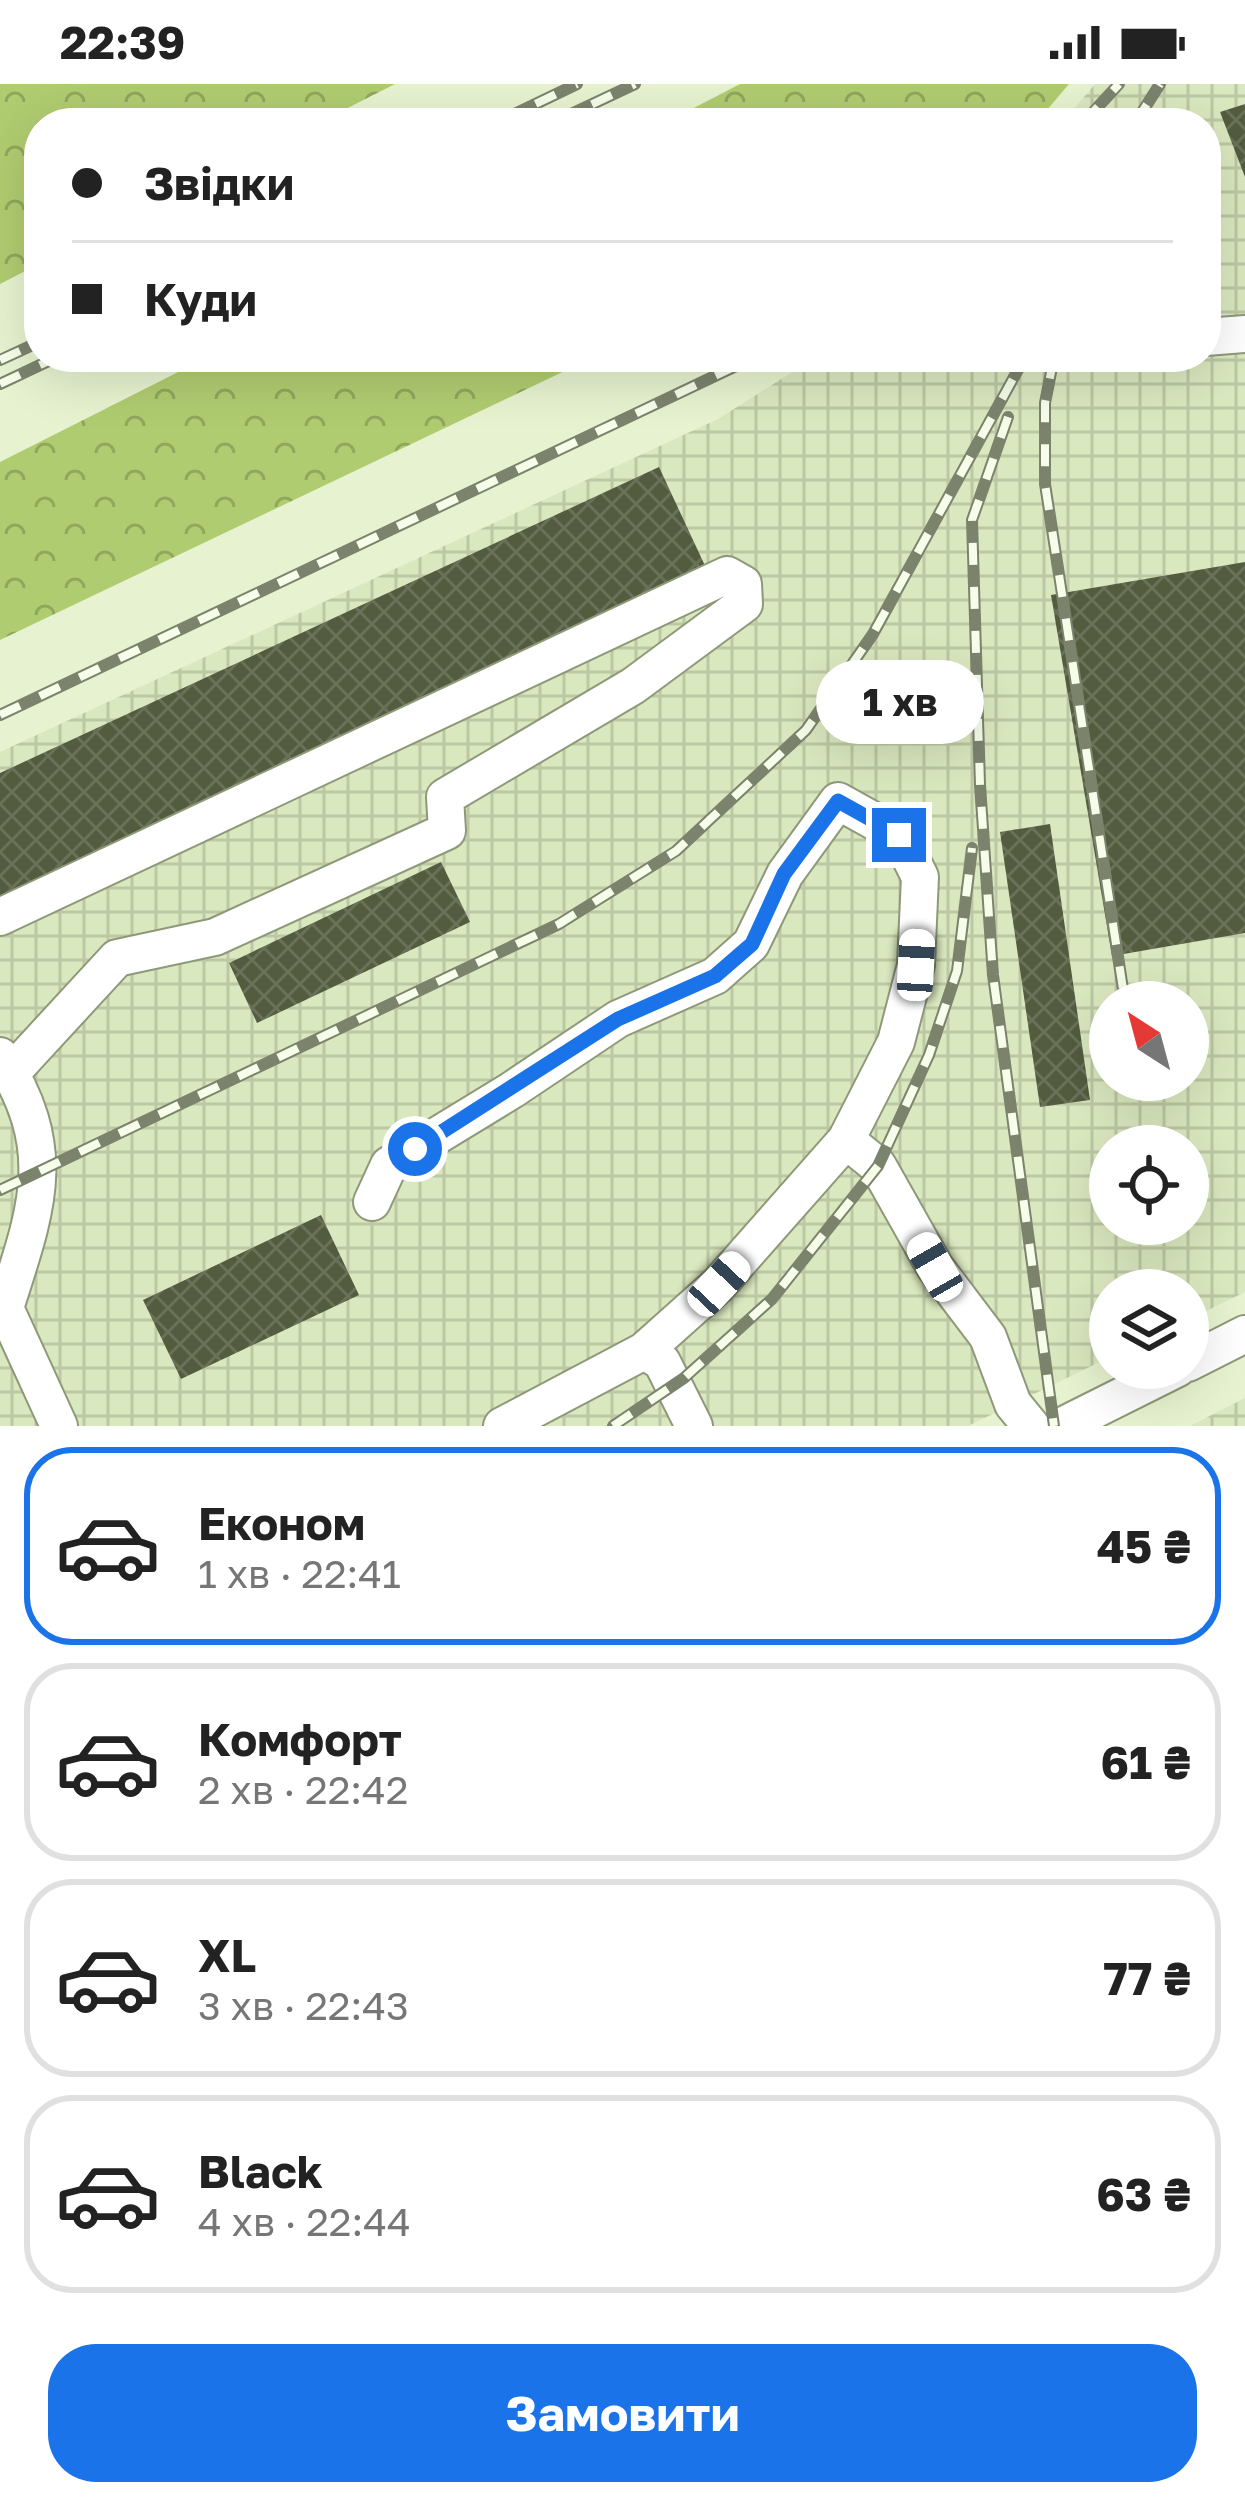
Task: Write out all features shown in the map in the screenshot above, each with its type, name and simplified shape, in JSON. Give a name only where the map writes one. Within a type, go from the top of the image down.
[{"type":"street","points":[[0,917],[727,575],[742,584],[744,604],[633,686],[445,797],[447,831],[215,938],[117,958],[4,1066],[39,1149],[35,1211],[5,1308],[59,1426]]},
{"type":"street","points":[[372,1202],[388,1165],[618,1019],[715,976],[752,944],[784,874],[838,801],[899,835],[920,878],[916,965],[896,1042],[846,1140],[719,1284],[644,1352],[502,1426]]},
{"type":"street","points":[[846,1140],[878,1166],[935,1267],[988,1337],[1013,1404],[1031,1426]]},
{"type":"street","points":[[1209,1352],[1245,1334]]},
{"type":"street","points":[[644,1352],[662,1362],[694,1426]]},
{"type":"street","points":[[1062,1426],[1136,1389]]},
{"type":"shaded area","points":[[1095,84],[1245,84],[1245,1292],[1209,1310],[1209,1269],[1089,1269],[1089,1367],[968,1426],[0,1426],[0,752],[718,419],[792,372],[1221,372],[1221,108],[1075,108]]},
{"type":"shaded area","points":[[1245,1398],[1245,1426],[1190,1426]]},
{"type":"green space","points":[[0,84],[395,84],[348,108],[24,108],[24,272],[0,284]]},
{"type":"green space","points":[[740,84],[1069,84],[1049,108],[694,108]]},
{"type":"green space","points":[[178,372],[563,372],[0,640],[0,462]]},
{"type":"building","points":[[1245,104],[1245,177],[1221,115]]},
{"type":"building","points":[[659,467],[707,570],[0,896],[0,773]]},
{"type":"building","points":[[1245,562],[1245,933],[1112,956],[1051,595]]},
{"type":"building","points":[[1050,824],[1089,1100],[1040,1107],[1000,832]]},
{"type":"building","points":[[441,862],[470,922],[257,1023],[229,963]]},
{"type":"building","points":[[321,1215],[359,1295],[181,1379],[143,1300]]},
{"type":"railway","points":[[527,108],[577,84]]},
{"type":"railway","points":[[584,108],[635,84]]},
{"type":"railway","points":[[1097,108],[1119,84]]},
{"type":"railway","points":[[1145,108],[1160,84]]},
{"type":"railway","points":[[0,360],[24,349]]},
{"type":"railway","points":[[0,384],[25,372]]},
{"type":"railway","points":[[0,715],[723,372]]},
{"type":"railway","points":[[0,1190],[559,924],[676,851],[806,730],[873,634],[1017,372]]},
{"type":"railway","points":[[1051,372],[1045,403],[1045,484],[1122,981]]},
{"type":"railway","points":[[1008,417],[972,520],[980,785],[993,975],[1054,1426]]},
{"type":"railway","points":[[613,1426],[684,1378],[772,1299],[878,1166],[929,1055],[957,971],[972,848]]},
{"type":"route","points":[[415,1149],[618,1019],[715,976],[752,944],[784,874],[838,801],[899,835]]}]
